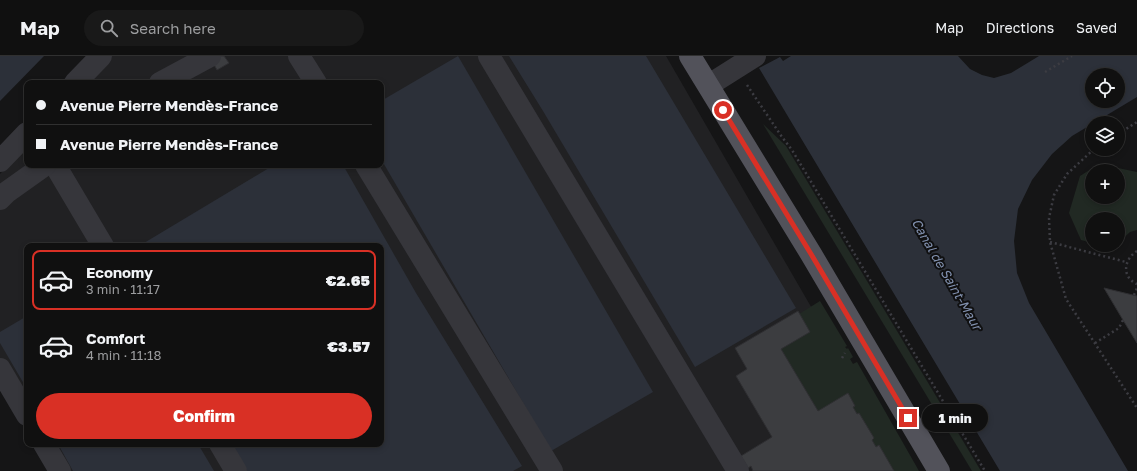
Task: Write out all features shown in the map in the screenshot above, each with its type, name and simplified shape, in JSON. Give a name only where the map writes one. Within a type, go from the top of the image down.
[{"type":"main road","points":[[690,56],[811,254],[939,471]]},
{"type":"street","points":[[78,80],[101,56]]},
{"type":"street","points":[[166,80],[210,56]]},
{"type":"street","points":[[299,56],[314,80]]},
{"type":"street","points":[[489,56],[738,471]]},
{"type":"street","points":[[709,86],[732,62],[755,56]]},
{"type":"street","points":[[0,161],[24,136]]},
{"type":"street","points":[[0,199],[7,192],[41,168]]},
{"type":"street","points":[[57,168],[101,243]]},
{"type":"street","points":[[368,168],[552,471]]},
{"type":"street","points":[[0,369],[24,410]]},
{"type":"street","points":[[46,447],[60,471]]},
{"type":"street","points":[[222,447],[236,471]]},
{"type":"path","points":[[1045,72],[1072,56]]},
{"type":"path","points":[[732,62],[792,150],[985,471]]},
{"type":"path","points":[[1125,130],[1137,122]]},
{"type":"path","points":[[1086,156],[1066,174],[1054,195],[1049,218],[1050,242],[1066,299],[1137,408]]},
{"type":"path","points":[[1050,242],[1126,262]]},
{"type":"path","points":[[1137,251],[1126,262],[1126,272],[1130,280],[1137,284]]},
{"type":"path","points":[[1134,295],[1137,288]]},
{"type":"path","points":[[1095,343],[1119,328],[1123,320]]},
{"type":"shaded area","points":[[110,56],[666,56],[906,471],[58,471],[45,447],[384,447],[384,243],[24,243],[24,411],[0,367],[0,174],[24,148],[24,168],[384,168],[384,80],[88,80]]},
{"type":"shaded area","points":[[763,124],[786,146],[981,471],[972,471]]},
{"type":"shaded area","points":[[1125,169],[1137,172],[1137,230],[1130,232],[1125,237],[1125,212],[1085,212],[1085,241],[1081,240],[1069,213],[1080,176],[1085,173],[1085,204],[1125,204]]},
{"type":"shaded area","points":[[820,301],[847,346],[845,347],[847,349],[848,348],[853,357],[850,359],[853,364],[857,362],[919,471],[894,471],[879,446],[876,447],[872,440],[874,438],[859,413],[857,414],[853,407],[855,405],[848,394],[818,411],[781,349],[810,332],[799,314]]},
{"type":"water","points":[[0,56],[44,56],[0,101]]},
{"type":"water","points":[[458,56],[653,392],[551,451],[384,164],[384,99]]},
{"type":"water","points":[[509,56],[646,56],[796,308],[695,367]]},
{"type":"water","name":"Canal de Saint-Maur","points":[[791,56],[958,56],[970,69],[982,75],[994,78],[1011,73],[1039,56],[1137,56],[1137,97],[1125,104],[1125,68],[1085,68],[1085,108],[1119,108],[1105,116],[1085,116],[1085,128],[1072,136],[1052,154],[1032,180],[1018,209],[1014,241],[1017,273],[1029,303],[1128,471],[1000,471],[759,68],[780,57],[783,61]]},
{"type":"water","points":[[269,168],[345,168],[416,293],[522,466],[513,471],[247,471],[233,447],[384,447],[384,243],[144,243]]},
{"type":"water","points":[[24,318],[24,384],[0,343],[0,332]]},
{"type":"water","points":[[60,447],[200,447],[214,471],[73,471]]},
{"type":"building","points":[[224,56],[229,63],[217,70],[212,61]]},
{"type":"building","points":[[1104,288],[1137,296],[1137,343],[1123,320]]},
{"type":"building","points":[[798,311],[810,332],[781,349],[818,411],[848,393],[855,406],[853,407],[857,414],[859,413],[874,438],[872,440],[876,447],[879,445],[894,471],[753,471],[751,466],[748,468],[741,456],[772,437],[736,376],[747,369],[735,348]]},
{"type":"route","points":[[723,110],[811,254],[908,418]]}]
